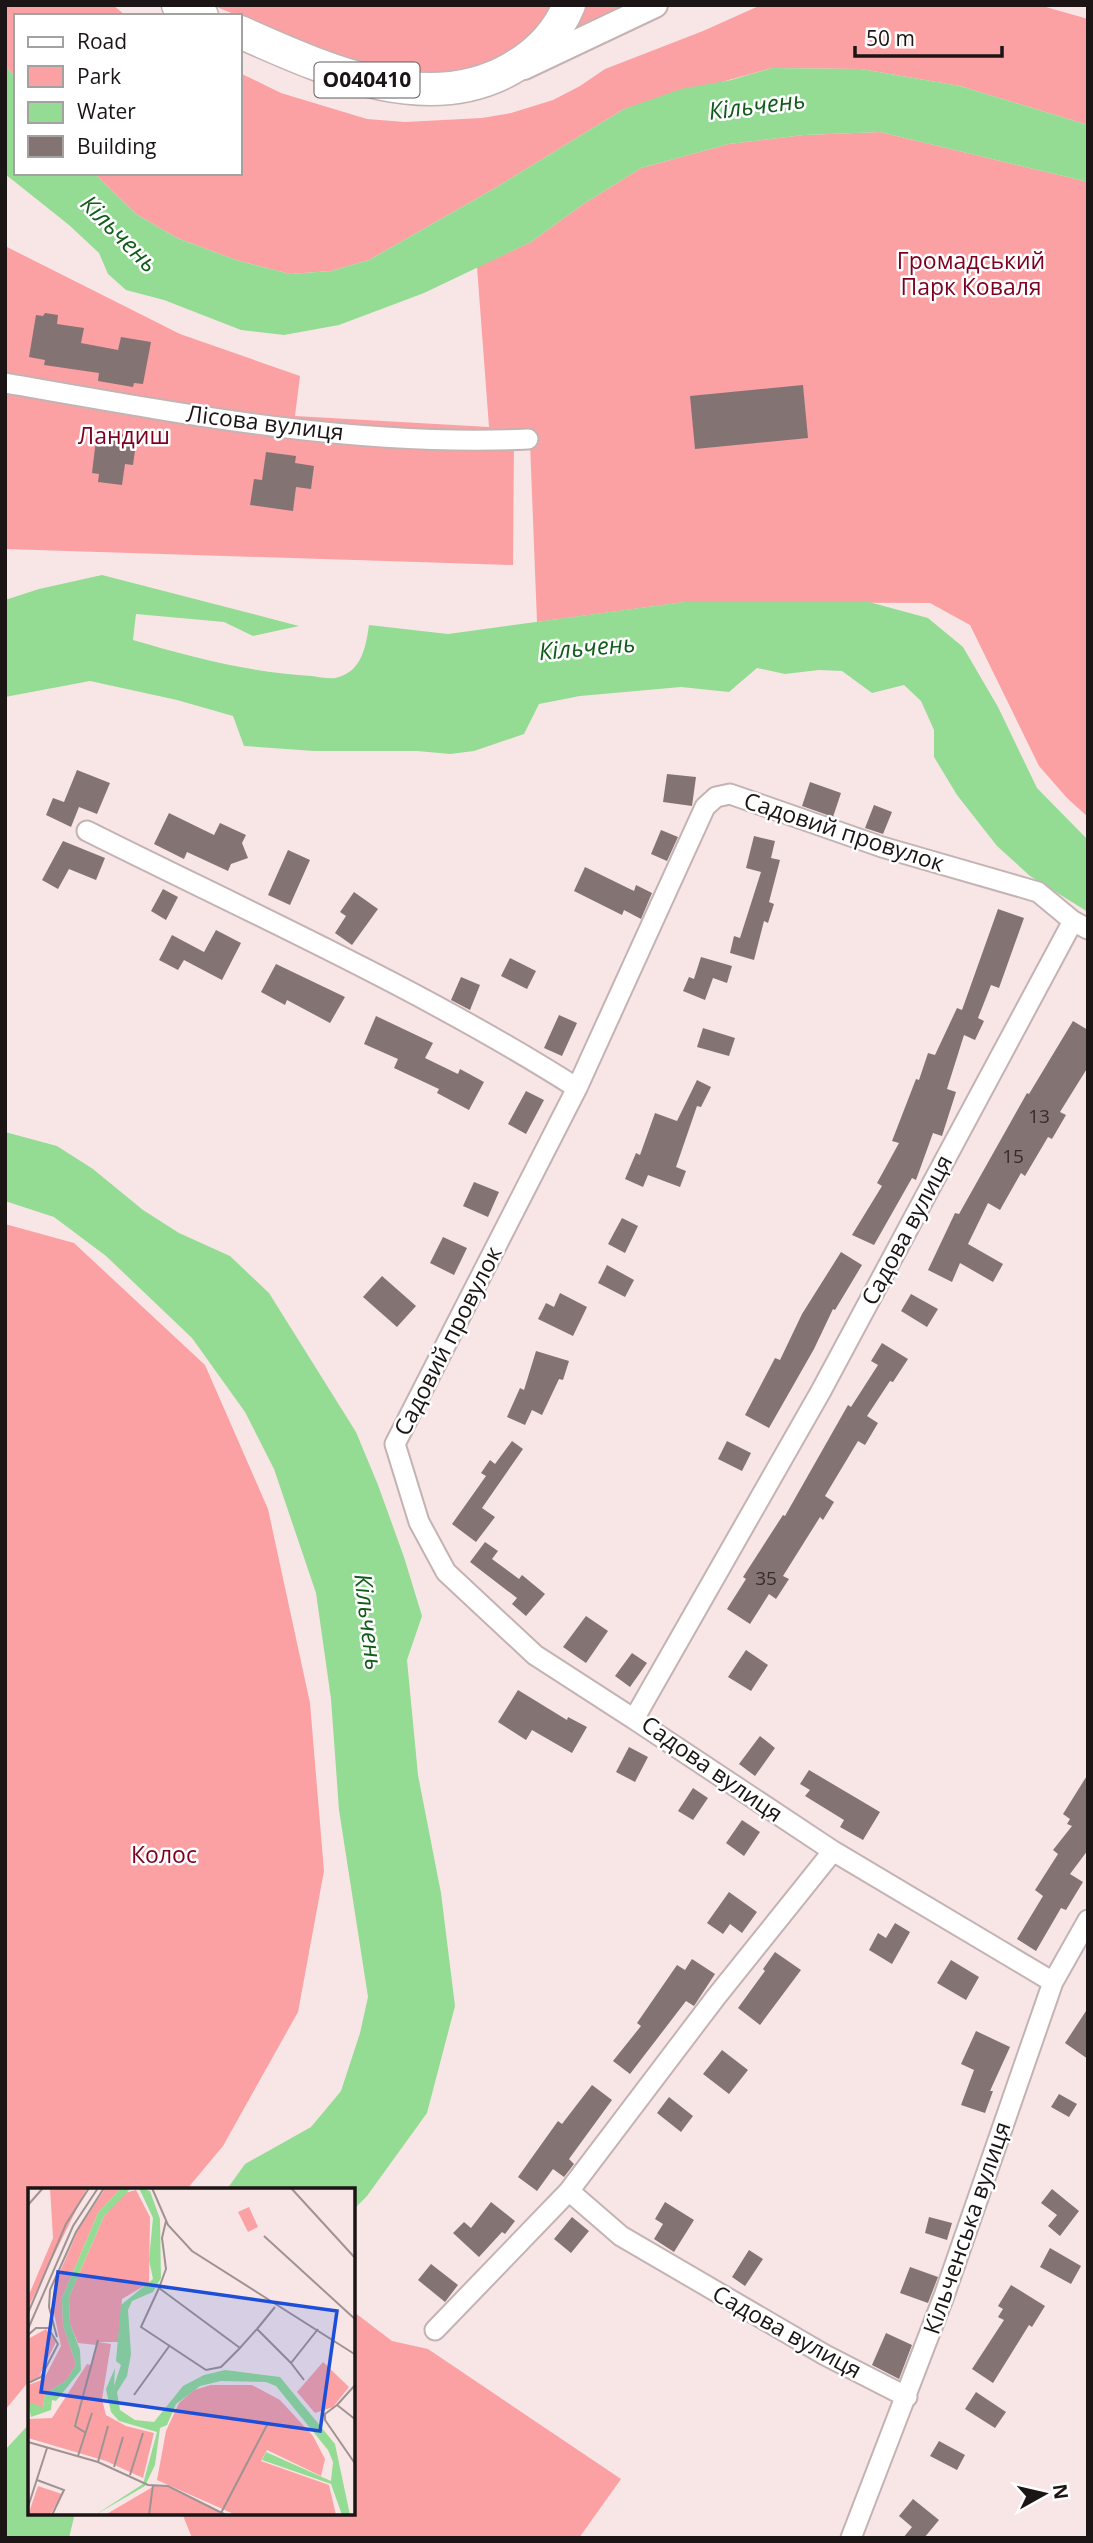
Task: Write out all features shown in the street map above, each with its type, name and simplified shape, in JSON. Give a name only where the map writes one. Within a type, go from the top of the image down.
[{"type":"highway","points":[[178,5],[198,14]]},
{"type":"highway","name":"О040410","points":[[242,33],[295,57],[359,78],[396,87],[449,88],[500,75],[521,63],[554,32],[569,5]]},
{"type":"street","points":[[500,75],[536,64],[655,5]]},
{"type":"street","name":"Лісова вулиця","points":[[5,383],[273,428],[485,441],[528,439]]},
{"type":"street","name":"Садовий провулок","points":[[634,1719],[535,1655],[446,1572],[419,1522],[395,1444],[577,1088],[705,807],[716,797],[730,794],[882,847],[1038,892],[1080,925]]},
{"type":"street","points":[[87,831],[377,976],[515,1049],[577,1088]]},
{"type":"street","name":"Садова вулиця","points":[[1053,1982],[833,1851],[634,1719],[821,1391],[1080,925]]},
{"type":"street","points":[[435,2330],[569,2191],[716,1997],[833,1851]]},
{"type":"street","name":"Кільченська вулиця","points":[[851,2538],[944,2296],[1053,1982],[1088,1920]]},
{"type":"street","name":"Садова вулиця","points":[[569,2191],[621,2236],[825,2355],[907,2397]]},
{"type":"green space","points":[[5,5],[113,5],[124,14],[14,14],[14,76],[5,65]]},
{"type":"green space","points":[[212,5],[557,5],[532,41],[477,68],[442,73],[406,73],[352,63],[242,17],[242,14],[234,14]]},
{"type":"green space","points":[[582,5],[625,5],[561,36]]},
{"type":"green space","points":[[761,5],[1039,5],[1088,19],[1088,125],[960,86],[861,69],[772,68],[624,109],[495,188],[369,260],[331,271],[290,274],[236,260],[177,238],[136,214],[96,175],[242,175],[242,74],[281,93],[367,119],[405,122],[482,118],[511,113],[553,100],[605,69]]},
{"type":"green space","points":[[880,132],[1088,182],[1088,817],[1039,766],[970,625],[930,603],[685,602],[537,622],[530,443],[514,442],[513,565],[5,549],[5,246],[180,334],[300,376],[295,416],[489,427],[477,267],[531,242],[582,205],[641,168],[729,144],[804,135]]},
{"type":"green space","name":"Колос","points":[[5,1224],[74,1243],[205,1365],[268,1509],[310,1703],[324,1871],[298,2012],[223,2146],[188,2188],[28,2188],[28,2382],[5,2410]]},
{"type":"green space","points":[[355,2313],[392,2341],[428,2349],[621,2479],[579,2538],[192,2538],[183,2515],[355,2515]]},
{"type":"water","name":"Кільчень","points":[[5,65],[14,76],[14,175],[96,175],[136,214],[177,238],[236,260],[290,274],[331,271],[369,260],[495,188],[624,109],[681,89],[731,80],[772,68],[861,69],[960,86],[1088,125],[1088,182],[880,132],[804,135],[729,144],[641,168],[582,205],[531,242],[424,293],[339,325],[284,335],[241,330],[164,300],[126,290],[108,274],[99,253],[69,225],[5,174]]},
{"type":"water","name":"Кільчень","points":[[102,575],[299,626],[253,636],[224,622],[136,614],[133,640],[244,668],[329,678],[347,674],[358,663],[369,625],[448,634],[684,602],[869,602],[928,618],[963,647],[998,707],[1037,788],[1088,840],[1088,912],[1030,876],[997,846],[957,795],[934,757],[934,730],[921,701],[904,685],[872,693],[842,671],[819,670],[785,674],[757,668],[729,692],[681,687],[580,696],[539,704],[524,734],[474,751],[450,754],[417,751],[314,751],[244,746],[233,716],[177,700],[90,681],[5,697],[5,600],[39,589]]},
{"type":"water","name":"Кільчень","points":[[5,1132],[57,1146],[93,1169],[143,1210],[179,1233],[230,1256],[269,1293],[356,1432],[404,1557],[422,1616],[407,1660],[418,1775],[441,1893],[455,2006],[427,2113],[367,2196],[355,2208],[355,2188],[228,2188],[245,2164],[311,2127],[341,2091],[360,2033],[368,1997],[339,1810],[331,1699],[316,1593],[274,1469],[245,1412],[192,1338],[106,1256],[54,1217],[5,1201]]},
{"type":"water","points":[[28,2425],[28,2515],[75,2515],[69,2538],[5,2538],[5,2450]]},
{"type":"building","points":[[45,313],[58,315],[57,324],[84,328],[81,343],[118,350],[121,337],[151,342],[143,384],[134,383],[133,387],[98,381],[99,373],[44,365],[45,360],[29,357],[36,315],[43,316]]},
{"type":"building","points":[[803,385],[808,438],[695,449],[690,396]]},
{"type":"building","points":[[97,431],[137,436],[133,465],[125,464],[122,485],[98,482],[99,474],[92,473]]},
{"type":"building","points":[[266,452],[296,456],[295,463],[314,466],[311,489],[296,487],[293,511],[250,505],[254,479],[262,480]]},
{"type":"building","points":[[77,770],[110,783],[97,814],[79,807],[71,827],[46,815],[53,798],[64,802]]},
{"type":"building","points":[[667,774],[696,777],[692,806],[663,802]]},
{"type":"building","points":[[810,782],[841,793],[833,817],[802,806]]},
{"type":"building","points":[[874,805],[892,812],[883,834],[865,828]]},
{"type":"building","points":[[169,813],[214,835],[220,823],[246,835],[242,843],[248,858],[231,864],[228,871],[187,852],[184,859],[154,844]]},
{"type":"building","points":[[661,830],[678,837],[667,861],[651,854]]},
{"type":"building","points":[[754,836],[775,841],[771,858],[780,860],[769,902],[774,904],[768,923],[764,921],[754,960],[730,953],[734,936],[740,938],[761,872],[746,868]]},
{"type":"building","points":[[63,841],[105,858],[96,880],[69,869],[58,889],[42,880]]},
{"type":"building","points":[[288,850],[310,860],[290,905],[268,895]]},
{"type":"building","points":[[585,867],[634,891],[636,885],[652,893],[641,919],[624,910],[622,915],[574,891]]},
{"type":"building","points":[[163,889],[178,897],[166,920],[151,911]]},
{"type":"building","points":[[354,892],[378,909],[352,945],[335,933],[346,916],[340,912]]},
{"type":"building","points":[[998,909],[1024,918],[999,988],[991,985],[978,1018],[984,1021],[975,1040],[964,1035],[947,1089],[956,1092],[942,1136],[933,1133],[916,1180],[912,1178],[874,1245],[852,1235],[882,1186],[877,1183],[899,1143],[892,1141],[928,1053],[935,1055],[957,1008],[962,1010]]},
{"type":"building","points":[[216,930],[241,943],[222,980],[184,960],[178,970],[159,960],[172,935],[204,952]]},
{"type":"building","points":[[701,957],[732,966],[727,983],[713,978],[705,1000],[683,991],[689,977],[694,979]]},
{"type":"building","points":[[510,958],[536,971],[527,989],[501,976]]},
{"type":"building","points":[[276,964],[345,997],[330,1023],[287,1000],[285,1005],[261,992]]},
{"type":"building","points":[[461,977],[480,985],[470,1010],[451,1000]]},
{"type":"building","points":[[559,1015],[577,1023],[562,1056],[544,1048]]},
{"type":"building","points":[[376,1016],[433,1043],[425,1058],[458,1074],[460,1069],[484,1082],[469,1110],[437,1093],[439,1089],[394,1068],[398,1059],[364,1044]]},
{"type":"building","points":[[1073,1021],[1088,1030],[1088,1067],[1060,1112],[1066,1115],[1052,1139],[1048,1137],[1025,1176],[1021,1173],[1000,1210],[988,1203],[968,1244],[1003,1264],[993,1282],[960,1263],[952,1282],[928,1270],[955,1213],[959,1214],[1027,1093],[1029,1094]]},
{"type":"building","points":[[703,1028],[735,1038],[729,1056],[697,1047]]},
{"type":"building","points":[[697,1080],[711,1087],[701,1107],[697,1106],[676,1167],[686,1171],[680,1187],[648,1175],[643,1187],[625,1179],[636,1153],[640,1155],[655,1113],[677,1121]]},
{"type":"building","points":[[526,1091],[544,1100],[526,1134],[508,1124]]},
{"type":"building","points":[[474,1182],[499,1192],[488,1217],[463,1206]]},
{"type":"building","points":[[622,1218],[638,1226],[625,1253],[608,1244]]},
{"type":"building","points":[[443,1237],[467,1248],[454,1275],[430,1263]]},
{"type":"building","points":[[841,1252],[862,1265],[835,1310],[833,1309],[814,1349],[769,1428],[745,1415],[775,1358],[780,1360],[802,1314]]},
{"type":"building","points":[[607,1265],[634,1280],[625,1297],[598,1283]]},
{"type":"building","points":[[382,1276],[416,1306],[397,1327],[363,1297]]},
{"type":"building","points":[[560,1293],[587,1307],[573,1336],[538,1319],[546,1303],[554,1307]]},
{"type":"building","points":[[911,1294],[938,1309],[927,1327],[901,1311]]},
{"type":"building","points":[[882,1343],[908,1359],[867,1416],[878,1423],[865,1445],[858,1441],[825,1496],[834,1502],[823,1520],[820,1517],[783,1576],[789,1579],[776,1599],[769,1594],[750,1624],[727,1609],[746,1579],[743,1577],[783,1515],[785,1516],[848,1405],[851,1407],[878,1365],[871,1361]]},
{"type":"building","points":[[536,1351],[569,1361],[563,1380],[559,1379],[542,1415],[532,1410],[525,1425],[507,1417],[520,1388],[524,1390]]},
{"type":"building","points":[[512,1441],[523,1449],[482,1508],[495,1517],[476,1542],[452,1524],[486,1476],[481,1473],[490,1460],[495,1464]]},
{"type":"building","points":[[727,1441],[751,1453],[742,1471],[718,1459]]},
{"type":"building","points":[[485,1542],[498,1551],[492,1559],[519,1579],[522,1575],[545,1594],[526,1616],[512,1604],[517,1598],[470,1562]]},
{"type":"building","points":[[586,1616],[608,1631],[586,1663],[563,1647]]},
{"type":"building","points":[[746,1650],[768,1665],[751,1691],[728,1677]]},
{"type":"building","points":[[632,1653],[647,1663],[630,1687],[615,1676]]},
{"type":"building","points":[[518,1690],[567,1720],[568,1717],[587,1727],[572,1753],[532,1730],[526,1740],[498,1722]]},
{"type":"building","points":[[760,1736],[775,1748],[755,1776],[739,1764]]},
{"type":"building","points":[[629,1747],[648,1757],[635,1782],[616,1772]]},
{"type":"building","points":[[809,1770],[880,1812],[863,1840],[840,1827],[844,1820],[805,1796],[810,1790],[800,1784]]},
{"type":"building","points":[[1088,1774],[1088,1850],[1070,1874],[1083,1882],[1066,1910],[1061,1908],[1036,1951],[1017,1939],[1043,1896],[1035,1890],[1058,1854],[1053,1850],[1072,1826],[1067,1824],[1070,1819],[1063,1814]]},
{"type":"building","points":[[693,1788],[708,1798],[693,1820],[678,1811]]},
{"type":"building","points":[[742,1820],[760,1832],[744,1856],[726,1843]]},
{"type":"building","points":[[729,1892],[757,1912],[742,1933],[730,1924],[723,1934],[707,1923]]},
{"type":"building","points":[[895,1923],[910,1932],[892,1964],[869,1950],[878,1933],[886,1938]]},
{"type":"building","points":[[775,1952],[801,1970],[760,2025],[738,2008],[765,1971],[763,1969]]},
{"type":"building","points":[[692,1959],[715,1974],[694,2006],[686,2001],[630,2074],[613,2061],[641,2026],[637,2023],[677,1965],[685,1970]]},
{"type":"building","points":[[951,1960],[979,1977],[966,2000],[937,1983]]},
{"type":"building","points":[[1088,2008],[1088,2059],[1065,2043]]},
{"type":"building","points":[[976,2031],[1010,2047],[990,2091],[993,2091],[985,2113],[961,2105],[974,2070],[961,2064]]},
{"type":"building","points":[[722,2050],[748,2070],[729,2094],[703,2074]]},
{"type":"building","points":[[592,2085],[612,2100],[569,2159],[574,2164],[564,2177],[553,2169],[537,2191],[518,2177],[558,2121],[562,2124]]},
{"type":"building","points":[[1059,2094],[1077,2104],[1069,2117],[1051,2107]]},
{"type":"building","points":[[669,2097],[693,2116],[681,2132],[657,2113]]},
{"type":"building","points":[[1052,2189],[1079,2211],[1060,2236],[1048,2226],[1057,2215],[1041,2203]]},
{"type":"building","points":[[491,2202],[515,2221],[505,2234],[502,2232],[479,2257],[453,2233],[464,2222],[471,2228]]},
{"type":"building","points":[[665,2202],[694,2220],[674,2252],[654,2239],[663,2224],[655,2219]]},
{"type":"building","points":[[572,2217],[589,2231],[571,2253],[554,2239]]},
{"type":"building","points":[[929,2217],[952,2223],[947,2240],[925,2233]]},
{"type":"building","points":[[1050,2248],[1081,2266],[1071,2284],[1040,2267]]},
{"type":"building","points":[[749,2250],[763,2259],[745,2286],[732,2277]]},
{"type":"building","points":[[431,2264],[458,2285],[445,2302],[418,2280]]},
{"type":"building","points":[[910,2267],[938,2277],[928,2303],[900,2293]]},
{"type":"building","points":[[1011,2285],[1045,2306],[1032,2327],[1029,2325],[993,2383],[972,2369],[1004,2320],[998,2317],[1003,2309],[998,2306]]},
{"type":"building","points":[[886,2333],[912,2345],[899,2379],[872,2365]]},
{"type":"building","points":[[976,2392],[1006,2412],[995,2428],[965,2409]]},
{"type":"building","points":[[939,2441],[965,2455],[957,2470],[930,2456]]},
{"type":"building","points":[[913,2499],[939,2520],[924,2538],[903,2538],[912,2527],[899,2516]]},
{"type":"park label","name":"Громадський Парк Коваля","points":[[971,274]]},
{"type":"park label","name":"Ландиш","points":[[124,436]]}]
